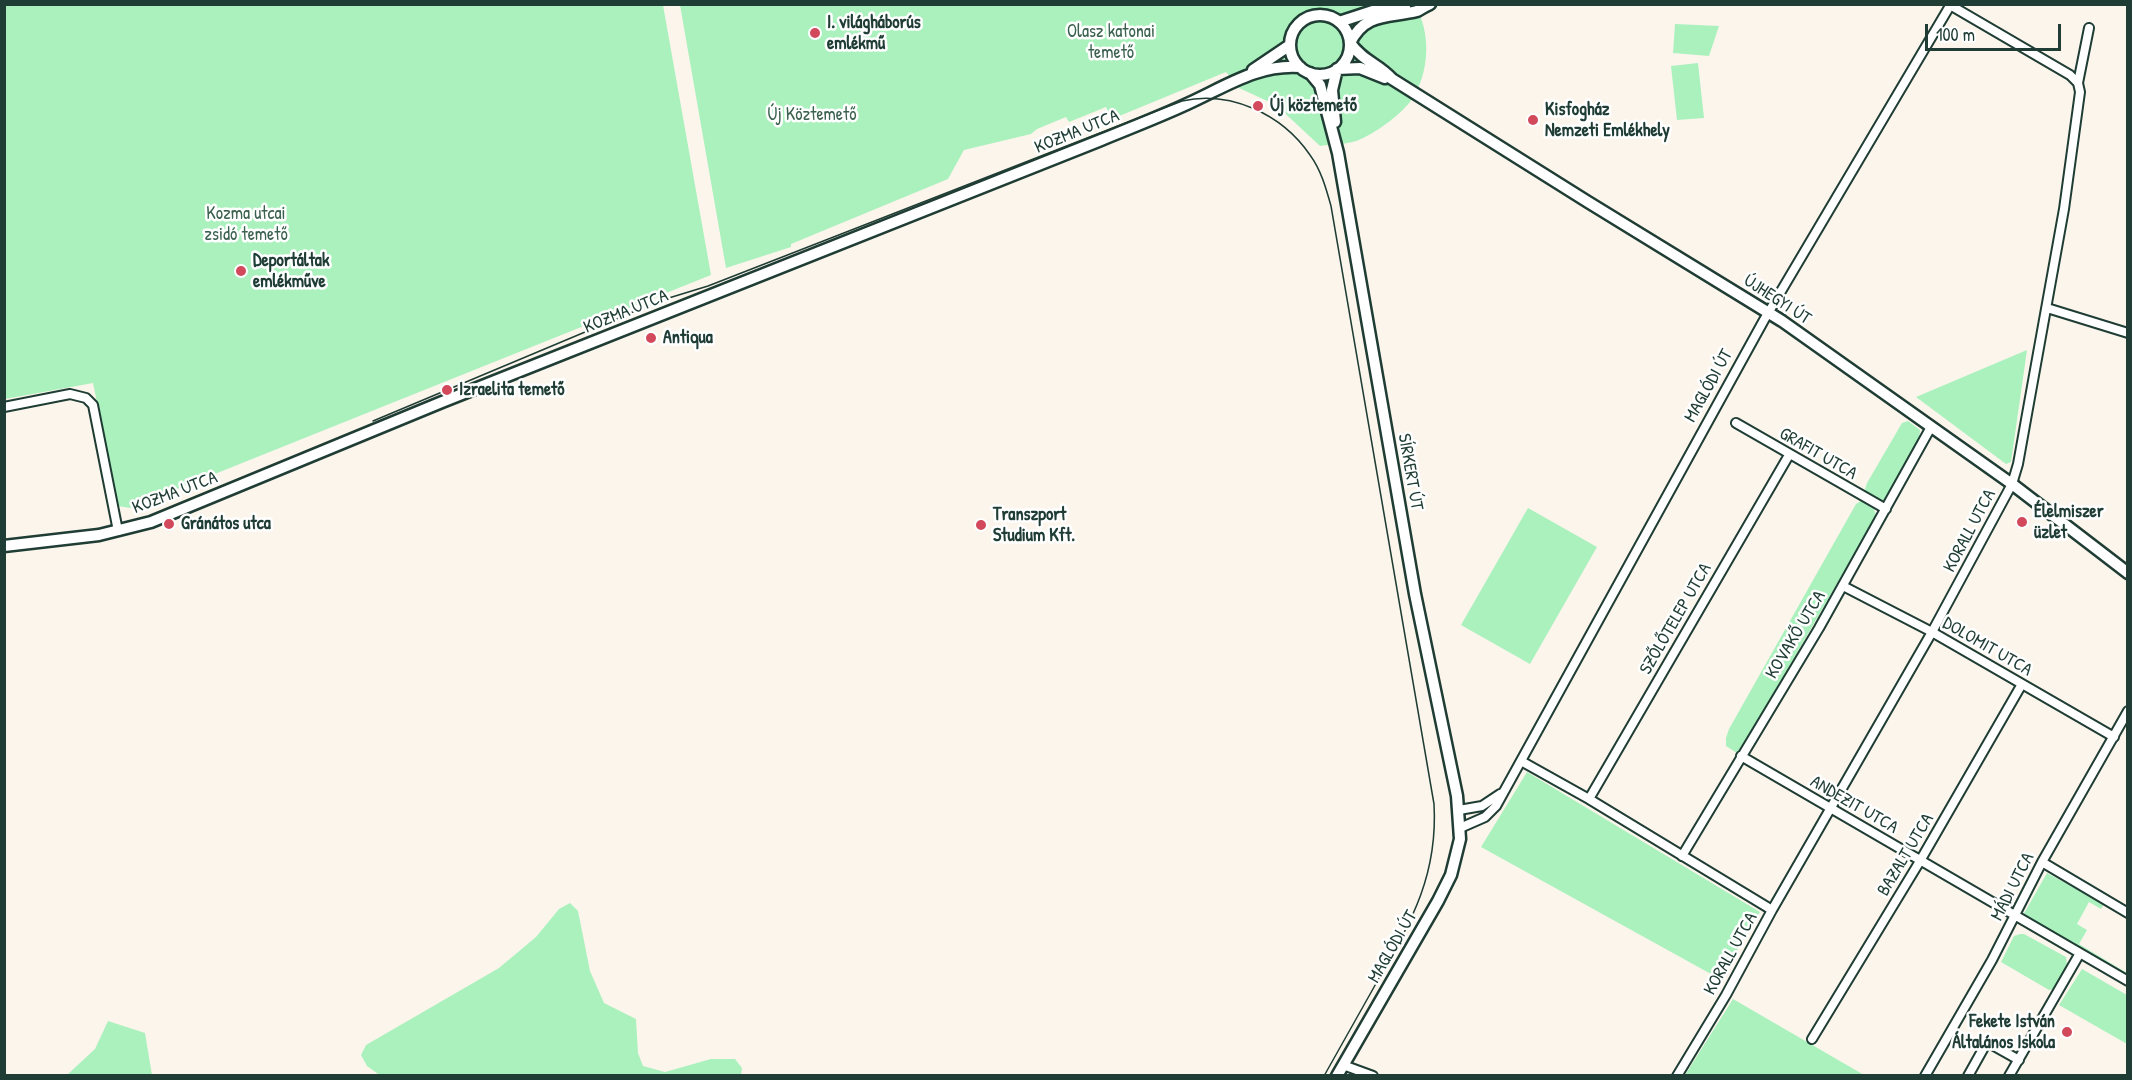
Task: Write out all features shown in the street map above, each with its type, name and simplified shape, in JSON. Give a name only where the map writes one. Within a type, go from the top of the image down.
[{"type":"street","name":"KOZMA UTCA","points":[[1249,74],[1256,66],[1274,58],[1290,45],[1297,26],[1308,17],[1323,15],[1339,22],[1389,7],[1427,5]]},
{"type":"street","name":"KOZMA UTCA","points":[[1337,69],[1348,56],[1350,43],[1360,28],[1371,20],[1389,14],[1420,10],[1427,5]]},
{"type":"street","points":[[1950,5],[2070,75],[2078,83]]},
{"type":"street","name":"MAGLÓDI ÚT","points":[[1460,828],[1491,812],[1505,789],[1768,312],[1950,5]]},
{"type":"street","points":[[1339,22],[1345,28],[1350,43]]},
{"type":"street","name":"KORALL UTCA","points":[[1677,1076],[1726,995],[1772,910],[1932,632],[2012,484],[2018,464],[2047,308],[2080,102],[2078,83],[2089,28]]},
{"type":"street","name":"ÚJHEGYI ÚT","points":[[1350,43],[1362,58],[1392,79],[1768,312],[2012,484],[2127,573]]},
{"type":"street","points":[[1290,45],[1291,54],[1300,67],[1310,73],[1323,75],[1337,69]]},
{"type":"street","name":"KOZMA UTCA","points":[[4,546],[88,537],[118,531],[166,516],[442,402],[1101,140],[1188,104],[1249,74],[1282,66],[1300,67]]},
{"type":"street","name":"ÚJHEGYI ÚT","points":[[1337,69],[1354,68],[1392,79]]},
{"type":"street","name":"SÍRKERT ÚT","points":[[1335,140],[1332,90],[1337,69]]},
{"type":"street","name":"SÍRKERT ÚT","points":[[1310,73],[1320,85],[1335,140],[1415,594],[1460,810]]},
{"type":"street","points":[[2047,308],[2127,333]]},
{"type":"street","points":[[4,407],[70,394],[86,398],[93,405],[118,531]]},
{"type":"street","name":"GRAFIT UTCA","points":[[1736,423],[1886,509]]},
{"type":"street","name":"KOVAKŐ UTCA","points":[[1682,856],[1843,586],[1931,427]]},
{"type":"street","name":"SZŐLŐTELEP UTCA","points":[[1589,799],[1789,455]]},
{"type":"street","name":"DOLOMIT UTCA","points":[[1843,586],[1932,632],[2114,737]]},
{"type":"street","name":"BAZALT UTCA","points":[[1812,1039],[1920,861],[2022,684]]},
{"type":"street","name":"MÁDI UTCA","points":[[1926,1076],[2127,711]]},
{"type":"street","name":"ANDEZIT UTCA","points":[[1741,756],[2127,981]]},
{"type":"street","points":[[1521,761],[1589,799],[1772,910]]},
{"type":"street","name":"MAGLÓDI ÚT","points":[[1337,1076],[1438,901],[1455,862],[1460,810],[1489,803],[1505,789]]},
{"type":"street","points":[[2042,862],[2127,914]]},
{"type":"street","points":[[2009,1076],[2080,953]]},
{"type":"street","points":[[1968,1076],[1987,1042],[2019,1059]]},
{"type":"street","points":[[1343,1065],[1373,1076]]},
{"type":"green space","name":"Kozma utcai zsidó temető","points":[[5,4],[663,5],[711,275],[130,508],[118,506],[93,383],[5,399]]},
{"type":"green space","name":"Új Köztemető","points":[[680,5],[1415,5],[1424,27],[1426,52],[1422,77],[1412,99],[1382,127],[1356,141],[1320,146],[1276,105],[1239,88],[1226,72],[1112,119],[1106,107],[1069,122],[1066,117],[1037,129],[1031,134],[964,150],[948,179],[791,244],[791,247],[726,268]]},
{"type":"green space","points":[[1675,24],[1719,26],[1709,56],[1673,53]]},
{"type":"green space","points":[[1698,63],[1704,118],[1677,120],[1671,66]]},
{"type":"green space","points":[[2027,350],[2011,462],[2006,464],[1916,397]]},
{"type":"green space","points":[[1908,421],[1920,430],[1919,441],[1887,498],[1884,501],[1873,499],[1864,492],[1867,483],[1902,423]]},
{"type":"green space","points":[[1861,501],[1874,509],[1876,516],[1737,753],[1726,746],[1729,729],[1856,504]]},
{"type":"green space","points":[[1528,508],[1597,547],[1530,664],[1461,625]]},
{"type":"green space","points":[[1527,772],[1760,912],[1720,979],[1481,847]]},
{"type":"green space","points":[[2047,873],[2104,904],[2101,909],[2089,902],[2077,924],[2087,930],[2079,944],[2127,973],[2127,979],[2022,917]]},
{"type":"green space","points":[[570,903],[578,911],[590,971],[604,1003],[636,1019],[638,1053],[643,1066],[665,1072],[711,1059],[735,1059],[742,1068],[741,1075],[381,1076],[367,1066],[361,1055],[366,1045],[499,968],[536,937],[559,909]]},
{"type":"green space","points":[[2020,934],[2066,957],[2067,965],[2054,989],[2049,990],[2001,962],[2014,936]]},
{"type":"green space","points":[[2082,969],[2127,995],[2127,1044],[2059,1005]]},
{"type":"green space","points":[[1733,999],[1864,1075],[1685,1075]]},
{"type":"green space","points":[[108,1021],[145,1033],[152,1075],[67,1075],[95,1049]]},
{"type":"tram line","points":[[373,421],[659,301],[708,286],[1182,101],[1200,98],[1236,102],[1270,117],[1298,140],[1310,155],[1320,173],[1331,206],[1434,804],[1432,853],[1412,917],[1324,1076]]},
{"type":"place","name":"I. világháborús emlékmű","points":[[815,33]]},
{"type":"place","name":"Új köztemető","points":[[1258,106]]},
{"type":"place","name":"Kisfogház Nemzeti Emlékhely","points":[[1533,120]]},
{"type":"place","name":"Deportáltak emlékműve","points":[[241,271]]},
{"type":"place","name":"Antiqua","points":[[651,338]]},
{"type":"place","name":"Izraelita temető","points":[[447,390]]},
{"type":"place","name":"Élelmiszer üzlet","points":[[2022,522]]},
{"type":"place","name":"Gránátos utca","points":[[169,524]]},
{"type":"place","name":"Transzport Studium Kft.","points":[[981,525]]},
{"type":"place","name":"Fekete István Általános Iskola","points":[[2067,1032]]},
{"type":"park label","name":"Olasz katonai temető","points":[[1111,42]]}]
